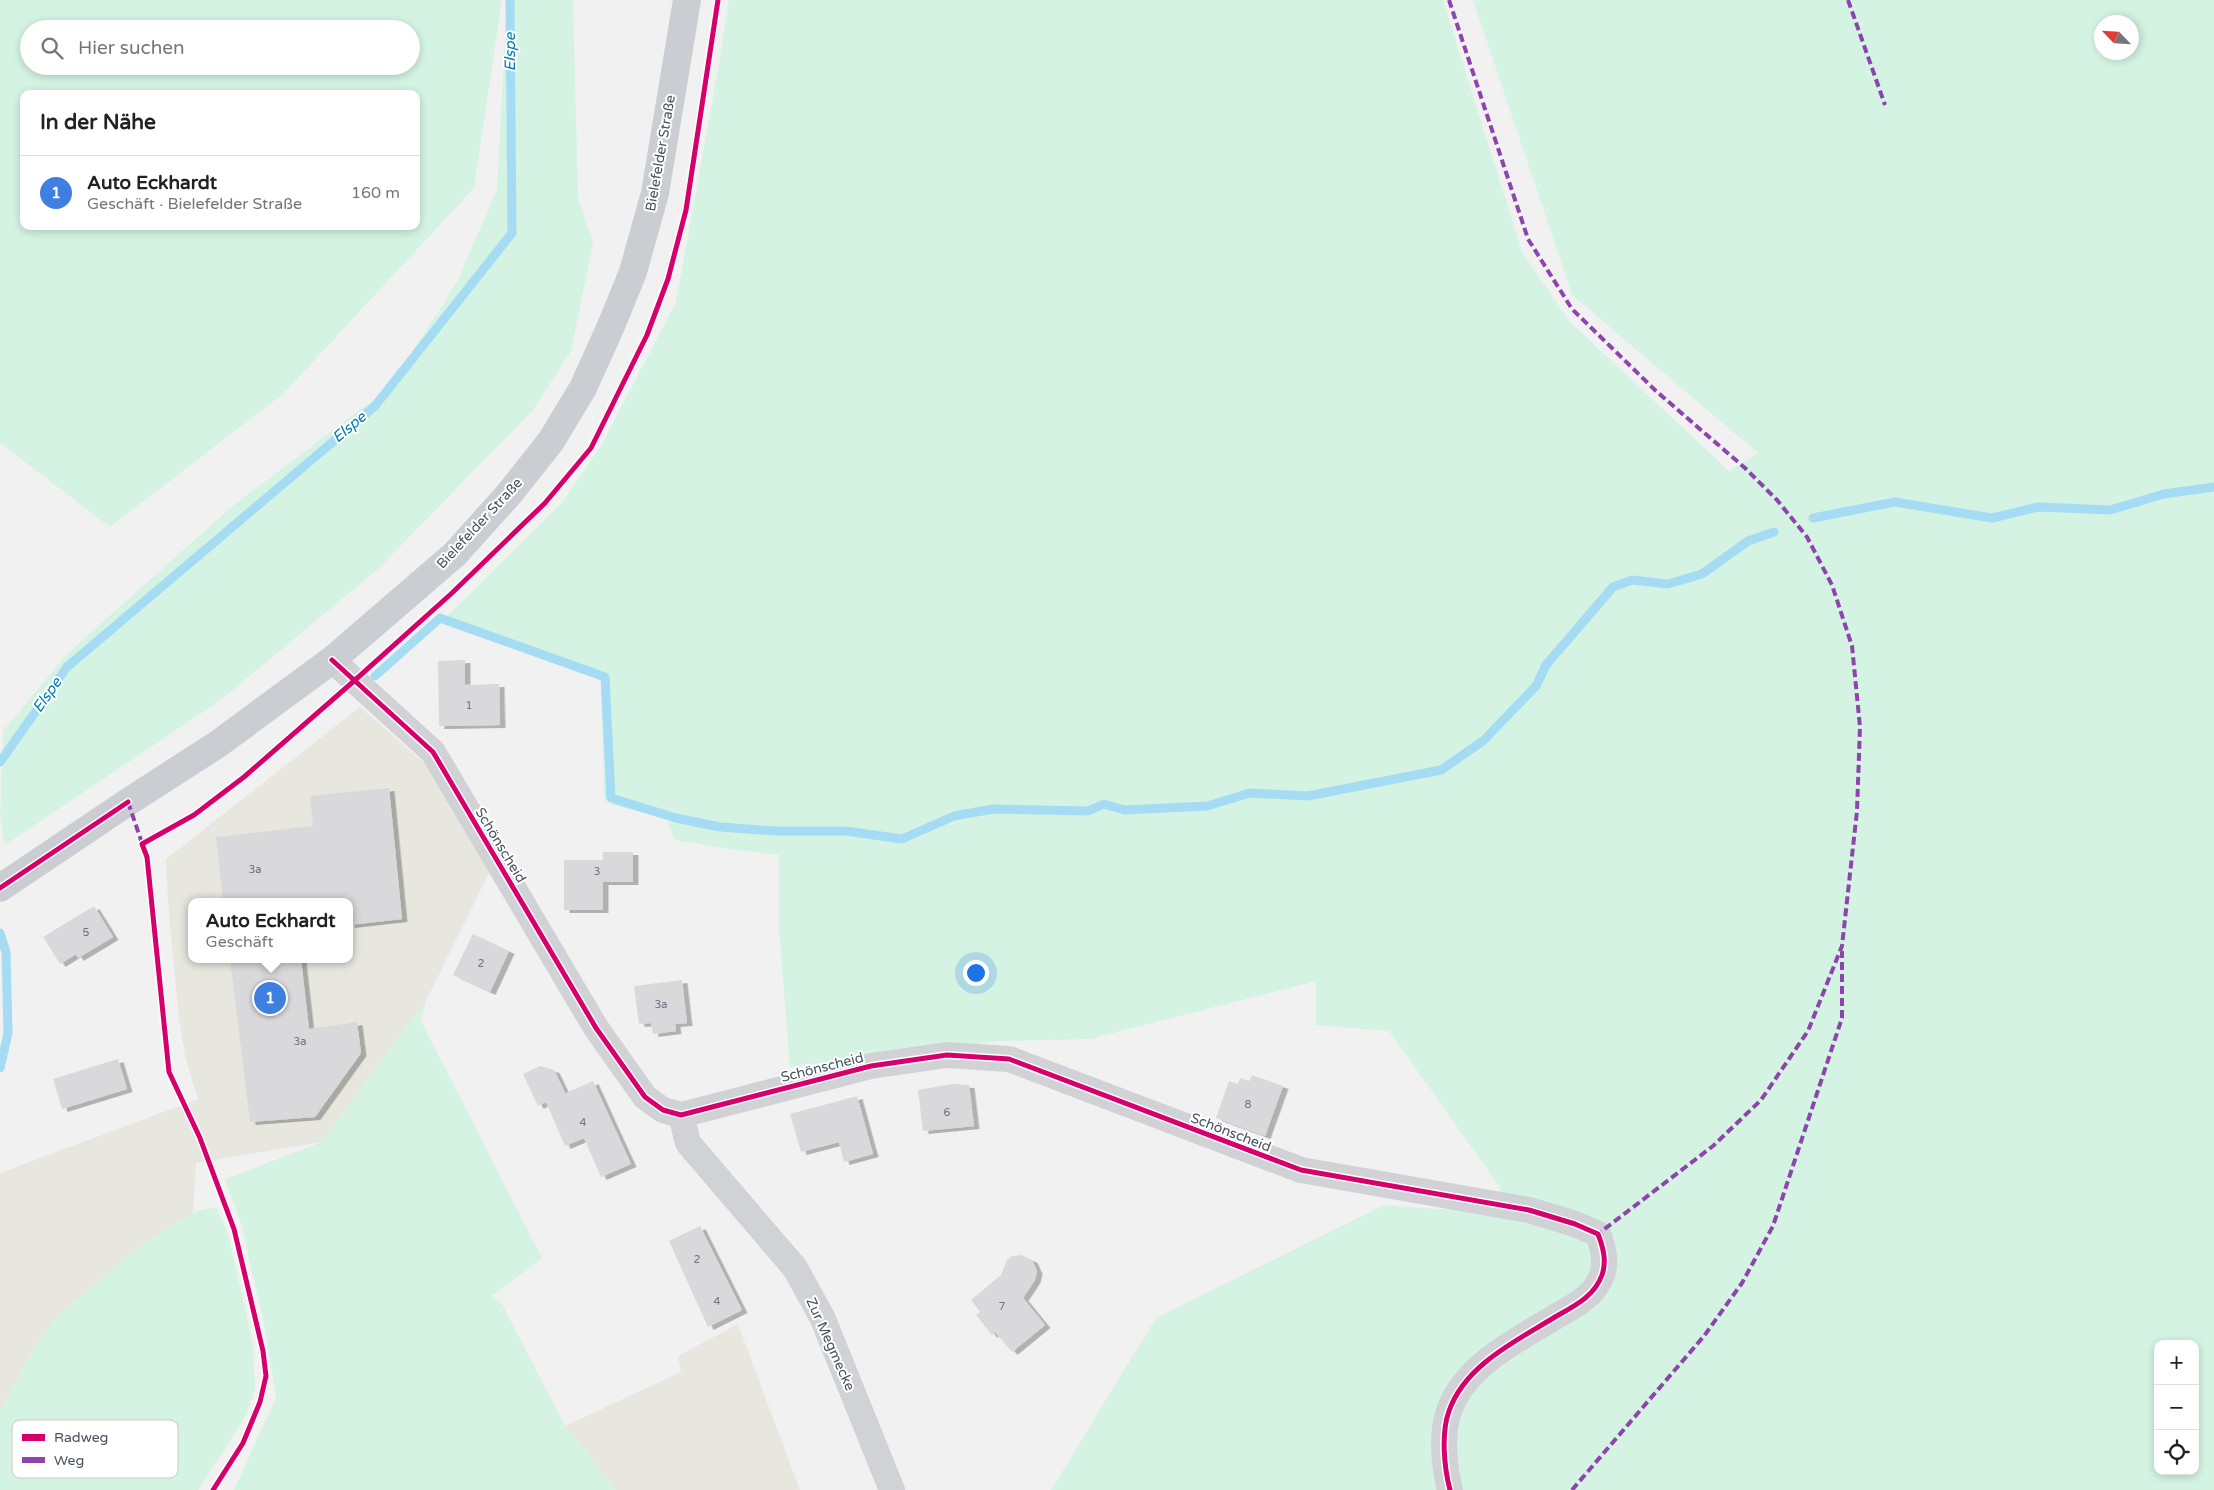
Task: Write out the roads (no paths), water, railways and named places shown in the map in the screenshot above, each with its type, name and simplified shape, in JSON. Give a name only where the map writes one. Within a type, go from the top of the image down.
[{"type":"main road","name":"Bielefelder Straße","points":[[0,888],[218,744],[332,660],[461,547],[509,494],[551,441],[583,388],[633,272],[655,193],[687,0]]},
{"type":"street","name":"Schönscheid","points":[[332,660],[433,752],[596,1028],[645,1097],[663,1110],[681,1115],[871,1066],[947,1055],[1009,1060],[1301,1170],[1529,1210],[1576,1224],[1598,1234],[1605,1253],[1603,1274],[1594,1290],[1583,1301],[1518,1339],[1478,1367],[1462,1387],[1449,1411],[1444,1454],[1450,1490]]},
{"type":"street","name":"Zur Megmecke","points":[[681,1115],[688,1143],[795,1268],[823,1319],[892,1490]]},
{"type":"waterway","name":"Elspe","points":[[0,762],[67,667],[375,406],[512,233],[510,0]]},
{"type":"waterway","points":[[1813,518],[1895,502],[1992,518],[2038,507],[2110,510],[2164,494],[2214,487]]},
{"type":"waterway","points":[[375,676],[440,618],[605,677],[611,798],[676,818],[720,827],[776,831],[845,831],[902,839],[954,816],[993,809],[1088,811],[1104,804],[1124,810],[1207,806],[1250,793],[1308,796],[1441,770],[1483,741],[1536,686],[1546,665],[1613,587],[1632,580],[1668,584],[1702,574],[1748,541],[1774,532]]},
{"type":"waterway","name":"Elspe","points":[[0,933],[6,952],[8,1033],[0,1068]]},
{"type":"place","name":"Auto Eckhardt","points":[[270,998]]}]
